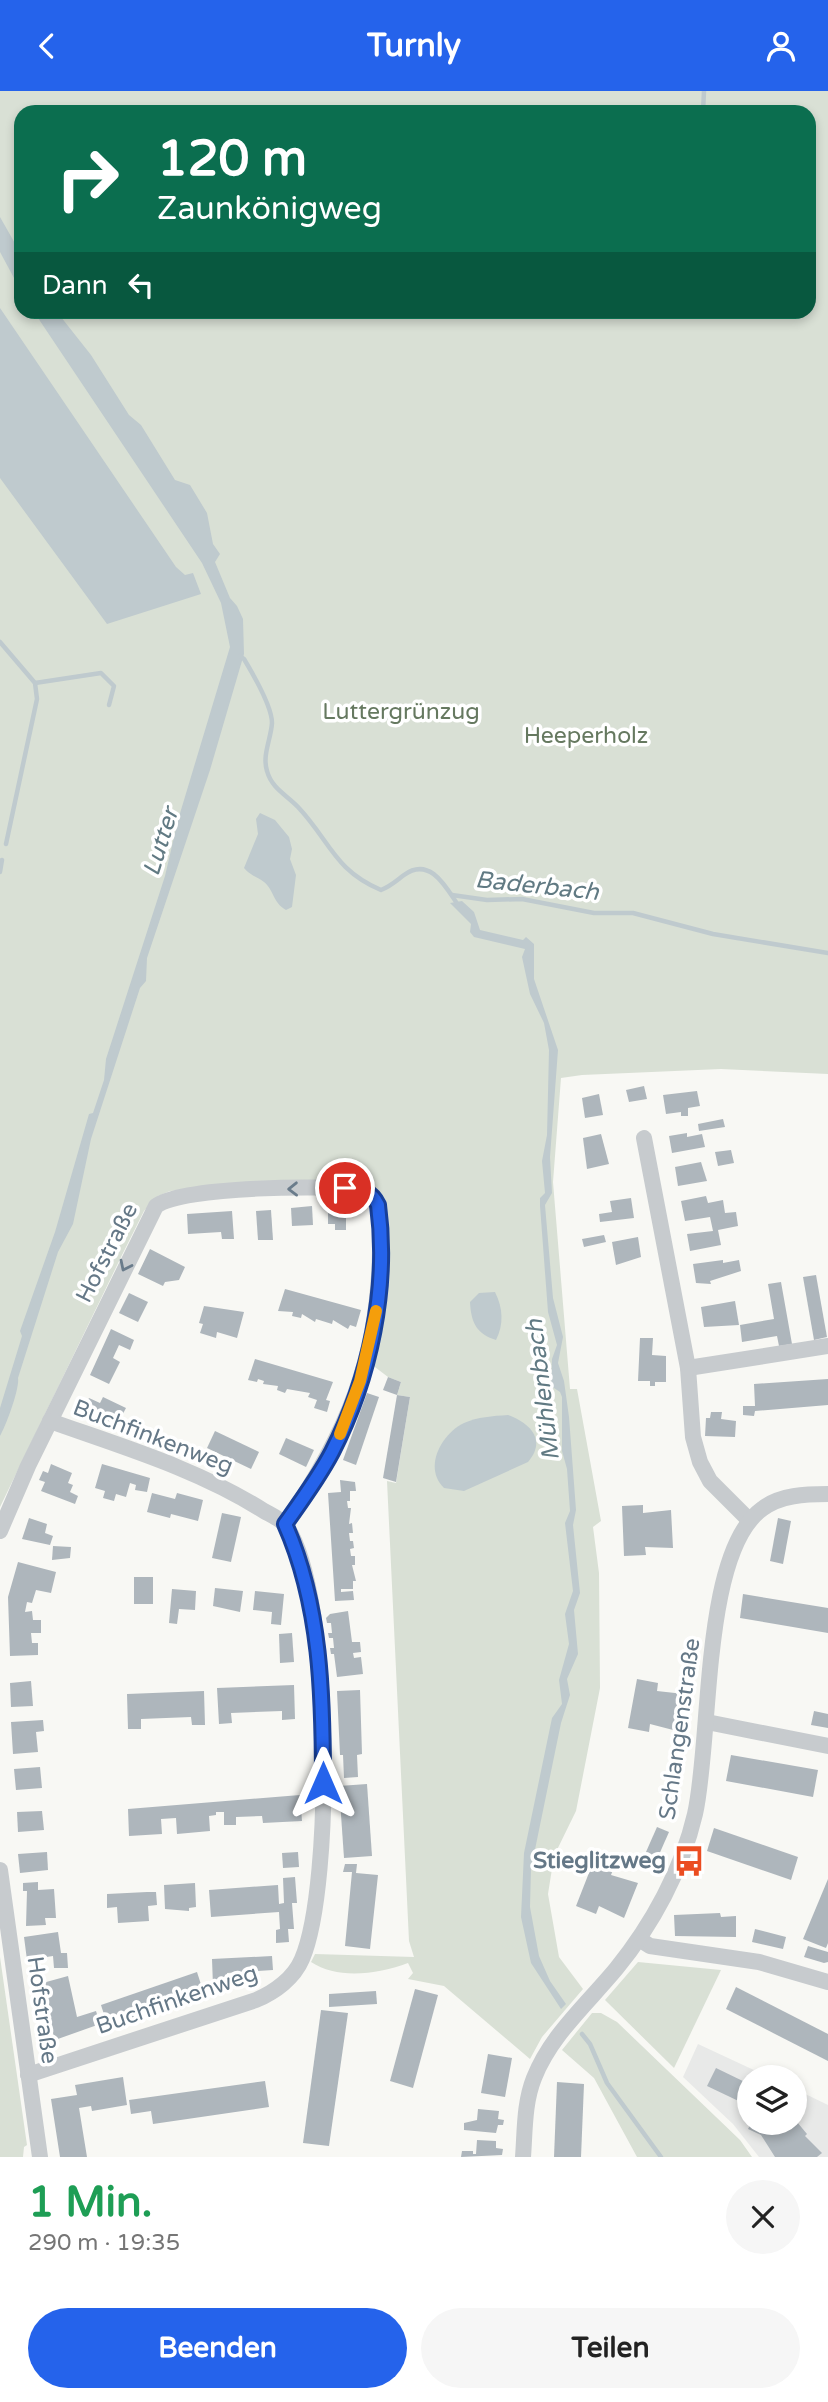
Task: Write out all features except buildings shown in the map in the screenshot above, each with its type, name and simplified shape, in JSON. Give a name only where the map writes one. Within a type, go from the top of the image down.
[{"type":"street","points":[[644,1137],[688,1368],[693,1437],[700,1462],[710,1481],[749,1520],[762,1509],[781,1500],[828,1494]]},
{"type":"street","name":"Hofstraße","points":[[0,1531],[149,1217],[166,1199],[244,1191],[345,1188],[366,1191],[374,1196],[378,1205],[378,1301],[360,1381],[333,1449],[285,1524]]},
{"type":"street","points":[[688,1368],[828,1346]]},
{"type":"street","name":"Buchfinkenweg","points":[[28,2075],[256,2000],[287,1980],[301,1962],[315,1916],[321,1870],[323,1736],[316,1630],[296,1549],[285,1524],[240,1496],[182,1468],[50,1421]]},
{"type":"street","name":"Schlangenstraße","points":[[523,2157],[526,2107],[541,2062],[560,2032],[639,1939],[662,1898],[688,1839],[699,1790],[724,1577],[734,1547],[749,1520]]},
{"type":"street","points":[[707,1722],[828,1746]]},
{"type":"street","name":"Hofstraße","points":[[0,1870],[40,2157]]},
{"type":"street","points":[[639,1939],[650,1946],[759,1962],[828,1982]]},
{"type":"shaded area","points":[[0,217],[14,242],[14,278],[0,252]]},
{"type":"shaded area","points":[[0,308],[176,567],[185,575],[193,573],[201,594],[107,624],[0,478]]},
{"type":"shaded area","points":[[39,319],[63,319],[91,355],[129,415],[141,425],[175,480],[190,485],[207,513],[213,544],[220,554],[215,562],[230,598],[243,619],[244,654],[210,770],[147,958],[146,981],[140,988],[91,1139],[73,1224],[58,1252],[18,1378],[12,1407],[0,1436],[0,1408],[22,1336],[20,1331],[55,1232],[89,1114],[93,1113],[104,1080],[106,1059],[165,876],[178,820],[230,647],[221,603],[202,563]]},
{"type":"shaded area","points":[[260,813],[275,820],[289,837],[292,849],[290,859],[296,875],[292,907],[286,910],[278,904],[267,885],[244,868],[258,834],[256,819]]},
{"type":"shaded area","points":[[462,901],[474,912],[480,930],[523,940],[526,937],[534,944],[534,979],[558,1050],[550,1157],[552,1193],[545,1205],[553,1298],[563,1337],[558,1363],[564,1381],[569,1417],[576,1510],[573,1525],[580,1593],[574,1610],[578,1654],[567,1679],[570,1695],[561,1723],[531,1869],[530,1907],[539,1956],[550,1981],[566,2004],[561,2009],[531,1963],[521,1917],[524,1853],[552,1718],[562,1704],[559,1680],[569,1644],[565,1614],[573,1591],[565,1523],[570,1511],[567,1469],[562,1451],[562,1397],[560,1392],[551,1386],[552,1359],[557,1345],[548,1312],[540,1206],[540,1198],[545,1193],[542,1161],[547,1135],[549,1050],[544,1023],[530,994],[522,957],[525,949],[474,937],[470,932],[471,924],[450,903]]},
{"type":"shaded area","points":[[495,1292],[502,1316],[496,1340],[479,1331],[472,1316],[470,1302],[479,1293]]},
{"type":"shaded area","points":[[508,1415],[529,1428],[536,1440],[536,1447],[528,1462],[464,1491],[444,1488],[438,1480],[435,1462],[448,1435],[469,1421]]},
{"type":"shaded area","points":[[698,2044],[743,2065],[737,2065],[737,2129],[733,2124],[683,2077]]},
{"type":"shaded area","points":[[807,2095],[828,2105],[828,2157],[759,2157],[742,2135],[807,2135]]},
{"type":"green space","name":"Luttergrünzug","points":[[0,91],[828,91],[828,1074],[721,1069],[561,1078],[553,1182],[570,1389],[577,1389],[601,1521],[593,1527],[599,1573],[600,1688],[576,1811],[554,1856],[548,1894],[559,1957],[583,1989],[542,2037],[530,2059],[444,1986],[408,1979],[413,1973],[408,1963],[384,1970],[346,1973],[322,1968],[311,1962],[315,1954],[414,1957],[409,1941],[387,1481],[396,1483],[410,1397],[397,1395],[401,1382],[388,1377],[371,1364],[381,1197],[252,1185],[170,1191],[158,1196],[144,1211],[0,1507]]},
{"type":"green space","points":[[0,1957],[27,2145],[24,2147],[23,2157],[0,2157]]},
{"type":"green space","points":[[638,1962],[721,1970],[674,2068],[605,2000]]},
{"type":"green space","points":[[592,2013],[601,2013],[617,2022],[740,2140],[752,2157],[637,2157],[594,2078],[562,2050]]},
{"type":"waterway","points":[[703,105],[704,91]]},
{"type":"waterway","points":[[0,642],[35,683],[37,699],[6,844]]},
{"type":"waterway","name":"Baderbach","points":[[240,656],[257,682],[271,716],[266,759],[269,777],[309,820],[334,854],[353,873],[381,890],[413,870],[429,871],[442,883],[458,905]]},
{"type":"waterway","points":[[35,683],[101,673],[114,686],[109,705]]},
{"type":"waterway","points":[[0,872],[2,860]]},
{"type":"waterway","name":"Baderbach","points":[[452,895],[487,900],[522,899],[594,913],[633,913],[713,934],[828,953]]},
{"type":"waterway","name":"Mühlenbach","points":[[582,2034],[590,2044],[607,2083],[661,2157]]},
{"type":"slow traffic","points":[[340,1434],[360,1381],[376,1311]]},
{"type":"place","name":"Stieglitzweg","points":[[689,1861]]},
{"type":"route","points":[[323,1783],[323,1736],[316,1630],[296,1549],[285,1524],[321,1472],[333,1449],[345,1423],[372,1337],[378,1301],[378,1205],[374,1196],[366,1191],[345,1188]]},
{"type":"park label","name":"Heeperholz","points":[[586,736]]},
{"type":"water label","name":"Lutter","points":[[161,842]]}]
